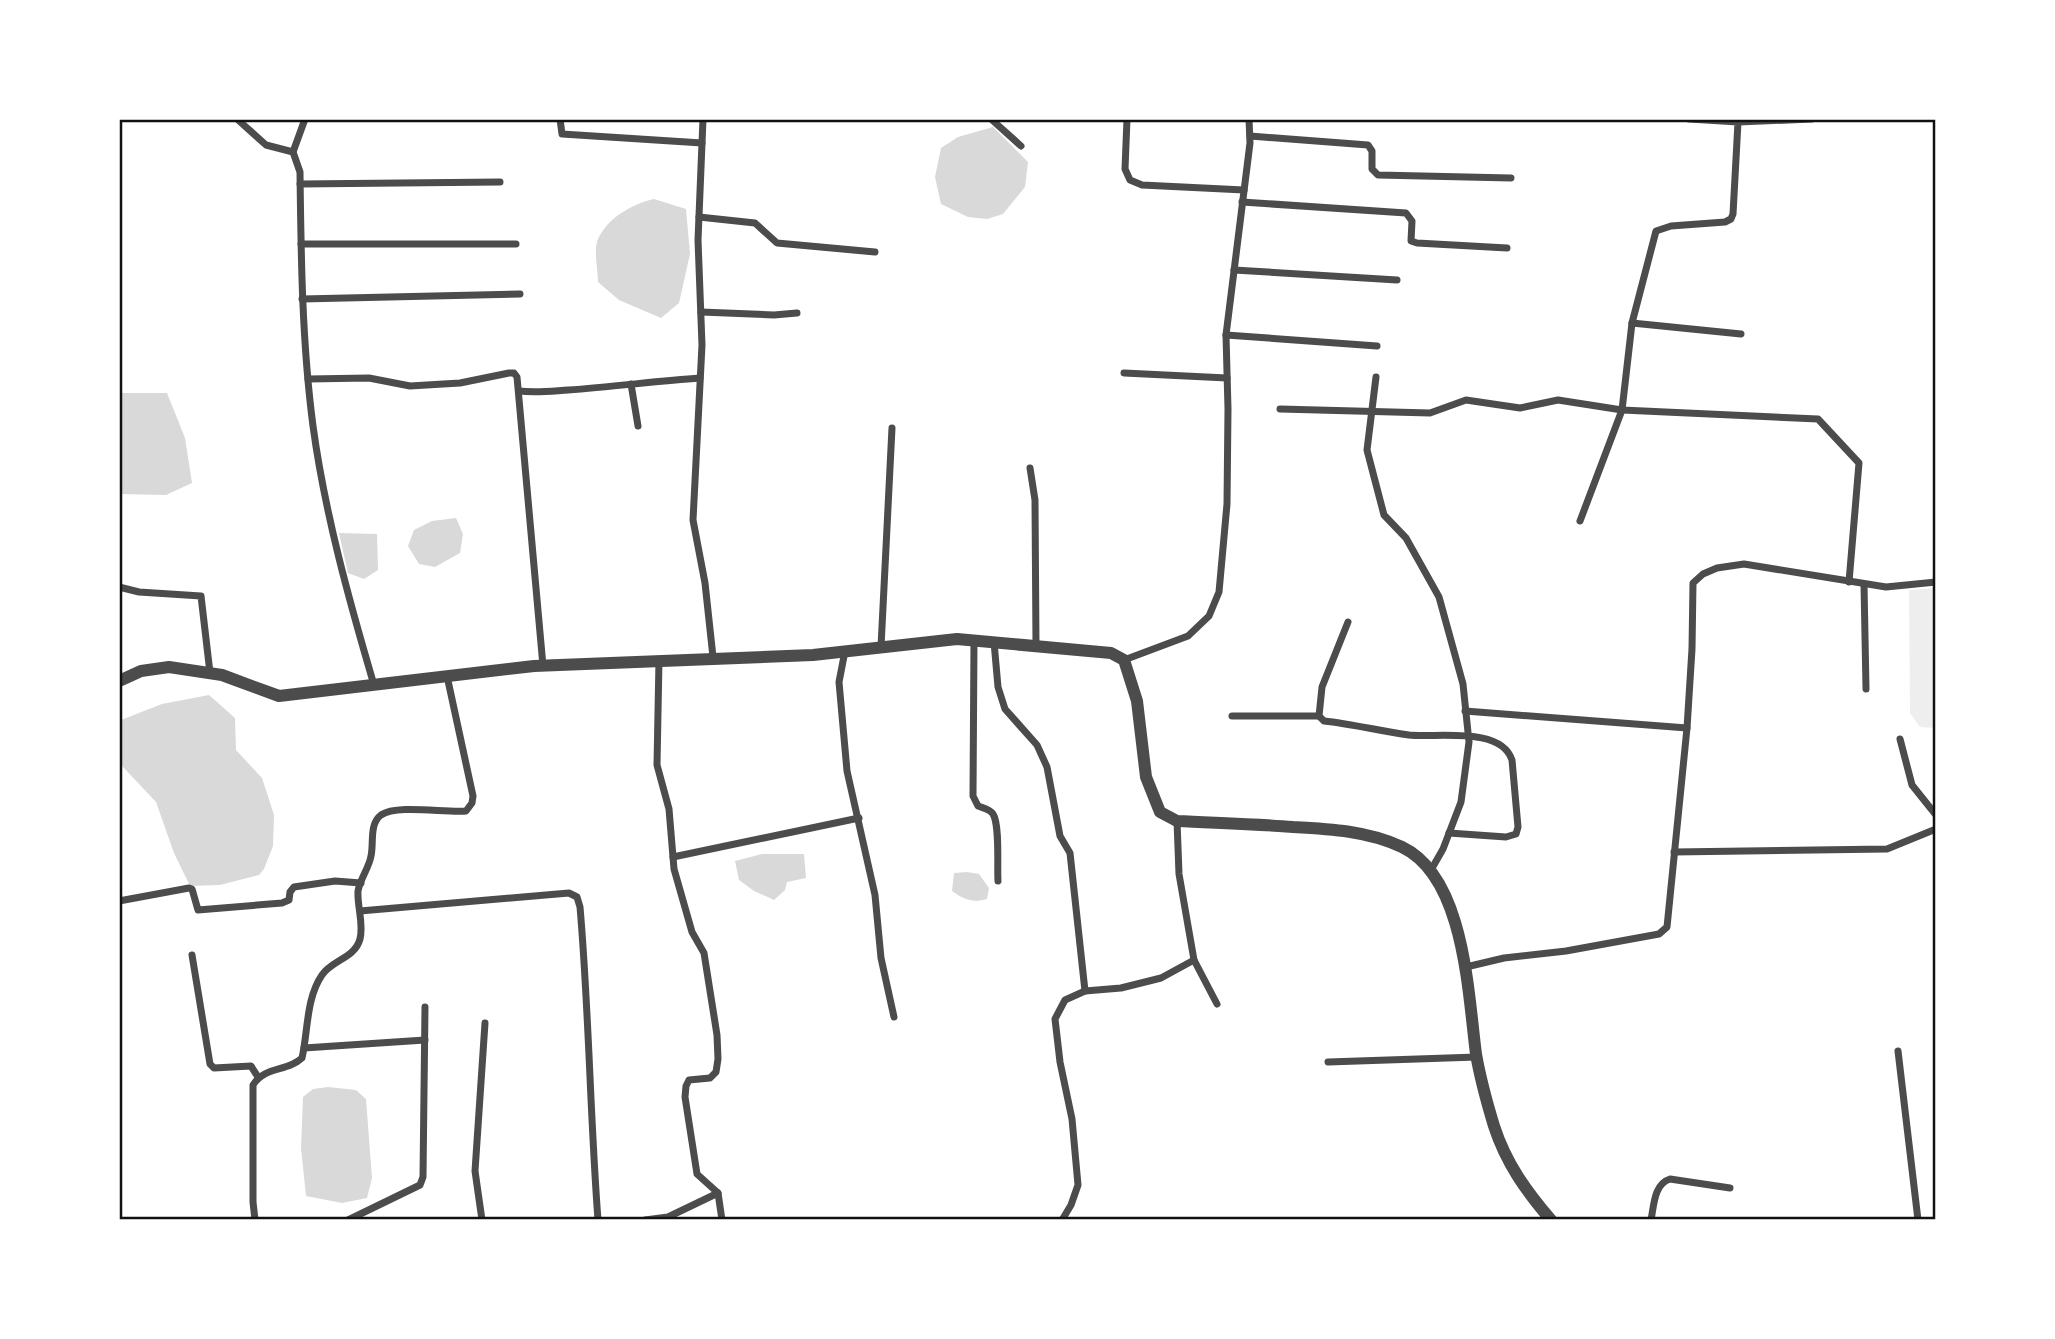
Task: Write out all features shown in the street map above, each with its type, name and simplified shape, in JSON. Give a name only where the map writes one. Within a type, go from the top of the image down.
[{"type":"street","points":[[237,119],[266,145],[293,152]]},
{"type":"street","points":[[305,119],[293,152],[300,172],[302,299],[313,427],[334,544],[373,685]]},
{"type":"street","points":[[560,119],[562,134],[702,144]]},
{"type":"street","points":[[704,119],[699,217],[700,378],[693,520],[705,583],[713,657]]},
{"type":"street","points":[[991,119],[1020,146]]},
{"type":"street","points":[[1127,119],[1125,169],[1130,180],[1142,185],[1244,190]]},
{"type":"street","points":[[1124,660],[1188,636],[1209,616],[1219,592],[1227,505],[1226,335],[1250,136],[1249,119]]},
{"type":"street","points":[[1689,119],[1738,122],[1812,119]]},
{"type":"street","points":[[1580,522],[1622,410],[1632,323],[1656,231],[1671,226],[1725,222],[1731,219],[1738,122]]},
{"type":"street","points":[[1250,136],[1368,145],[1372,151],[1372,169],[1378,175],[1511,178]]},
{"type":"street","points":[[300,184],[500,182]]},
{"type":"street","points":[[1242,202],[1406,213],[1412,221],[1410,238],[1417,243],[1507,248]]},
{"type":"street","points":[[699,217],[755,223],[777,243],[874,252]]},
{"type":"street","points":[[301,244],[516,244]]},
{"type":"street","points":[[1234,270],[1397,280]]},
{"type":"street","points":[[302,299],[520,294]]},
{"type":"street","points":[[701,312],[774,315],[797,313]]},
{"type":"street","points":[[1632,323],[1741,334]]},
{"type":"street","points":[[1226,335],[1377,346]]},
{"type":"street","points":[[308,379],[369,378],[410,386],[460,383],[514,373],[519,391],[543,666]]},
{"type":"street","points":[[1124,373],[1227,378]]},
{"type":"street","points":[[1376,377],[1367,450],[1384,515],[1406,538],[1439,597],[1462,684],[1468,735],[1461,802],[1432,870]]},
{"type":"street","points":[[519,391],[532,393],[700,378]]},
{"type":"street","points":[[631,384],[638,426]]},
{"type":"street","points":[[1280,410],[1430,413],[1466,400],[1520,408],[1558,400],[1622,410],[1818,419],[1859,463],[1849,582]]},
{"type":"street","points":[[881,647],[892,428]]},
{"type":"street","points":[[1030,468],[1035,500],[1036,645]]},
{"type":"street","points":[[1466,967],[1504,958],[1566,951],[1659,934],[1667,927],[1687,728],[1693,583],[1703,574],[1717,568],[1744,564],[1886,587],[1936,582]]},
{"type":"street","points":[[1864,584],[1867,689]]},
{"type":"street","points":[[119,587],[139,592],[201,596],[210,673]]},
{"type":"street","points":[[1319,716],[1322,687],[1348,622]]},
{"type":"street","points":[[119,681],[141,671],[169,667],[222,676],[279,696],[543,666],[813,655],[957,639],[1111,653],[1124,660],[1137,701],[1146,777],[1160,813],[1177,821],[1352,831],[1404,848],[1432,870],[1447,899],[1466,967],[1477,1057],[1494,1125],[1510,1167],[1551,1220]]},
{"type":"street","points":[[974,640],[973,796],[978,806],[993,814],[996,825],[998,881]]},
{"type":"street","points":[[995,642],[998,687],[1005,709],[1037,745],[1047,767],[1060,836],[1070,853],[1085,991]]},
{"type":"street","points":[[845,651],[839,681],[847,771],[875,895],[881,958],[894,1017]]},
{"type":"street","points":[[659,660],[657,765],[669,809],[674,869],[692,932],[704,953],[717,1035],[716,1072],[710,1078],[689,1080],[685,1097],[697,1174],[718,1193],[722,1220]]},
{"type":"street","points":[[255,1220],[253,1085],[258,1077],[297,1063],[302,1058],[317,982],[323,973],[356,947],[361,932],[358,892],[370,861],[377,819],[384,813],[397,811],[466,811],[472,803],[473,796],[447,676]]},
{"type":"street","points":[[1465,711],[1687,728]]},
{"type":"street","points":[[1232,716],[1319,716],[1324,721],[1411,735],[1468,735],[1503,745],[1509,751],[1518,827],[1516,834],[1506,837],[1449,833]]},
{"type":"street","points":[[1900,738],[1912,785],[1936,815]]},
{"type":"street","points":[[673,857],[859,818]]},
{"type":"street","points":[[1177,821],[1179,874],[1194,960],[1217,1004]]},
{"type":"street","points":[[1674,852],[1887,849],[1936,829]]},
{"type":"street","points":[[119,901],[189,888],[192,889],[198,910],[282,903],[289,900],[294,887],[335,881],[361,883]]},
{"type":"street","points":[[360,911],[569,893],[577,897],[580,906],[589,1026],[591,1128],[598,1220]]},
{"type":"street","points":[[192,955],[210,1064],[214,1068],[251,1066],[258,1077]]},
{"type":"street","points":[[1062,1220],[1078,1185],[1072,1119],[1060,1062],[1055,1019],[1065,1000],[1085,991],[1121,988],[1161,978],[1194,960]]},
{"type":"street","points":[[348,1220],[420,1185],[425,1007]]},
{"type":"street","points":[[482,1220],[475,1171],[485,1023]]},
{"type":"street","points":[[304,1048],[425,1040]]},
{"type":"street","points":[[1898,1051],[1918,1220]]},
{"type":"street","points":[[1328,1062],[1477,1057]]},
{"type":"street","points":[[1651,1220],[1658,1186],[1662,1181],[1670,1179],[1730,1188]]},
{"type":"street","points":[[645,1220],[668,1217],[718,1193]]},
{"type":"shaded area","points":[[993,127],[1028,162],[1025,187],[1003,214],[987,219],[968,217],[941,204],[935,177],[941,148],[958,137]]},
{"type":"shaded area","points":[[654,199],[686,209],[690,254],[679,303],[661,318],[619,300],[598,282],[596,257],[597,242],[606,226],[628,209]]},
{"type":"shaded area","points":[[119,393],[167,393],[185,438],[192,483],[166,495],[119,494]]},
{"type":"shaded area","points":[[456,518],[463,534],[460,553],[435,567],[419,564],[408,546],[414,530],[432,521]]},
{"type":"shaded area","points":[[339,533],[377,534],[378,570],[364,579],[348,573]]},
{"type":"shaded area","points":[[1936,588],[1936,728],[1920,727],[1910,713],[1909,590]]},
{"type":"shaded area","points":[[209,695],[235,718],[236,750],[262,778],[274,815],[273,846],[259,875],[220,885],[190,886],[174,853],[156,802],[119,760],[119,725],[121,720],[162,704]]},
{"type":"shaded area","points":[[762,854],[804,854],[806,878],[787,882],[785,890],[774,900],[754,891],[739,880],[735,861]]},
{"type":"shaded area","points":[[954,873],[979,874],[989,888],[987,899],[969,900],[952,891]]},
{"type":"shaded area","points":[[328,1087],[356,1090],[366,1099],[372,1178],[367,1198],[342,1203],[306,1196],[301,1148],[303,1097],[313,1089]]}]
